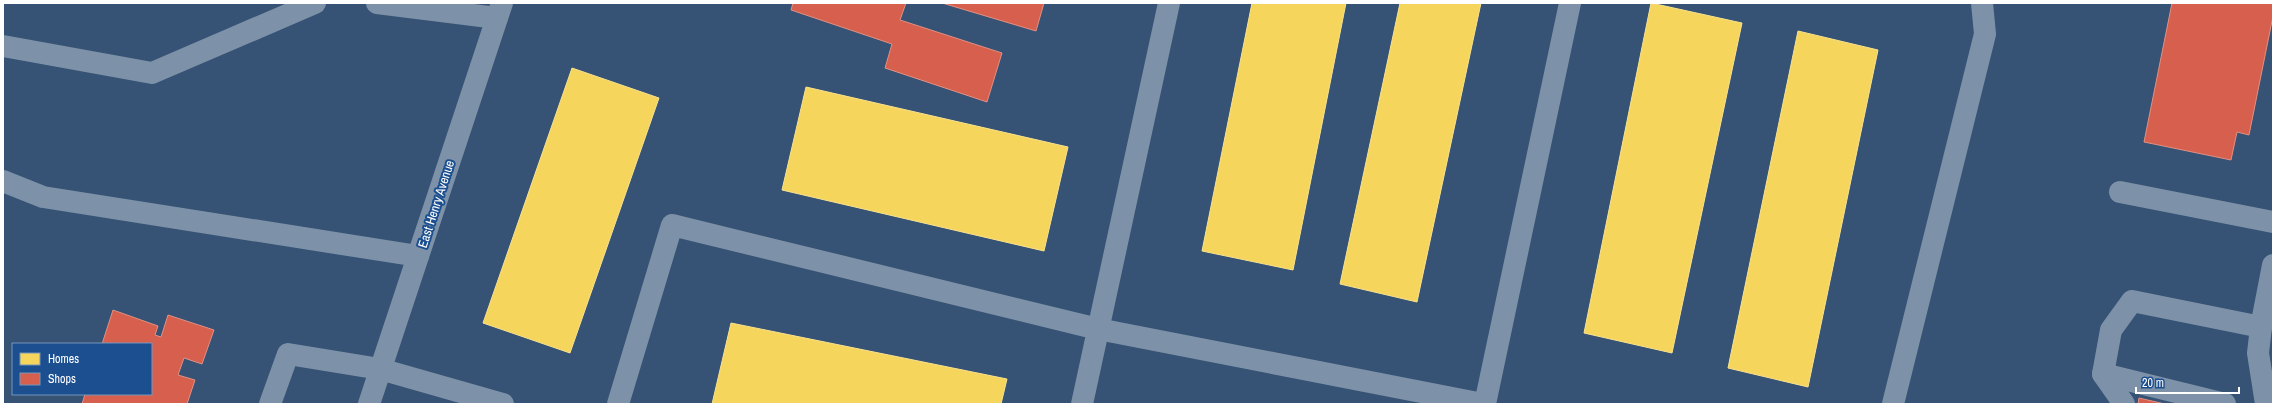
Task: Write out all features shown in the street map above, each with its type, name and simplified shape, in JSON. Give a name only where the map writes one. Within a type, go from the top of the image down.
[{"type":"street","points":[[3,46],[152,74],[315,3]]},
{"type":"street","points":[[377,3],[446,11],[500,10]]},
{"type":"street","points":[[1082,404],[1169,3]]},
{"type":"street","points":[[618,404],[672,225],[1098,329],[1484,404],[1570,3]]},
{"type":"street","points":[[1893,404],[1984,34],[1982,3]]},
{"type":"street","name":"East Henry Avenue","points":[[369,404],[500,10]]},
{"type":"street","points":[[3,181],[44,197],[418,256]]},
{"type":"street","points":[[2120,192],[2273,222]]},
{"type":"street","points":[[2266,404],[2258,353],[2261,327],[2273,265]]},
{"type":"street","points":[[2124,404],[2103,374],[2111,330],[2132,301],[2261,327]]},
{"type":"street","points":[[270,404],[288,354],[380,369],[503,404]]},
{"type":"street","points":[[2103,374],[2225,404]]},
{"type":"building: Homes","points":[[1252,3],[1346,3],[1293,270],[1202,251]]},
{"type":"building: Homes","points":[[1400,3],[1481,3],[1417,302],[1340,284]]},
{"type":"building: Homes","points":[[1651,3],[1742,23],[1672,353],[1584,333]]},
{"type":"building: Homes","points":[[1798,31],[1878,50],[1808,387],[1728,368]]},
{"type":"building: Homes","points":[[572,68],[659,98],[570,353],[483,323]]},
{"type":"building: Homes","points":[[806,87],[1068,147],[1044,251],[782,190]]},
{"type":"building: Homes","points":[[731,323],[1007,379],[1001,404],[712,404]]},
{"type":"building: Shops","points":[[793,3],[906,3],[900,20],[1002,53],[987,102],[885,68],[892,44],[791,10]]},
{"type":"building: Shops","points":[[942,3],[1044,3],[1036,31]]},
{"type":"building: Shops","points":[[2172,3],[2273,3],[2273,16],[2249,135],[2237,132],[2231,160],[2144,142]]},
{"type":"building: Shops","points":[[113,310],[158,326],[155,335],[161,337],[168,315],[214,330],[202,364],[184,358],[178,375],[195,380],[187,404],[82,404],[85,395],[152,395],[152,343],[102,343]]},
{"type":"building: Shops","points":[[2139,398],[2165,404],[2138,404]]}]
